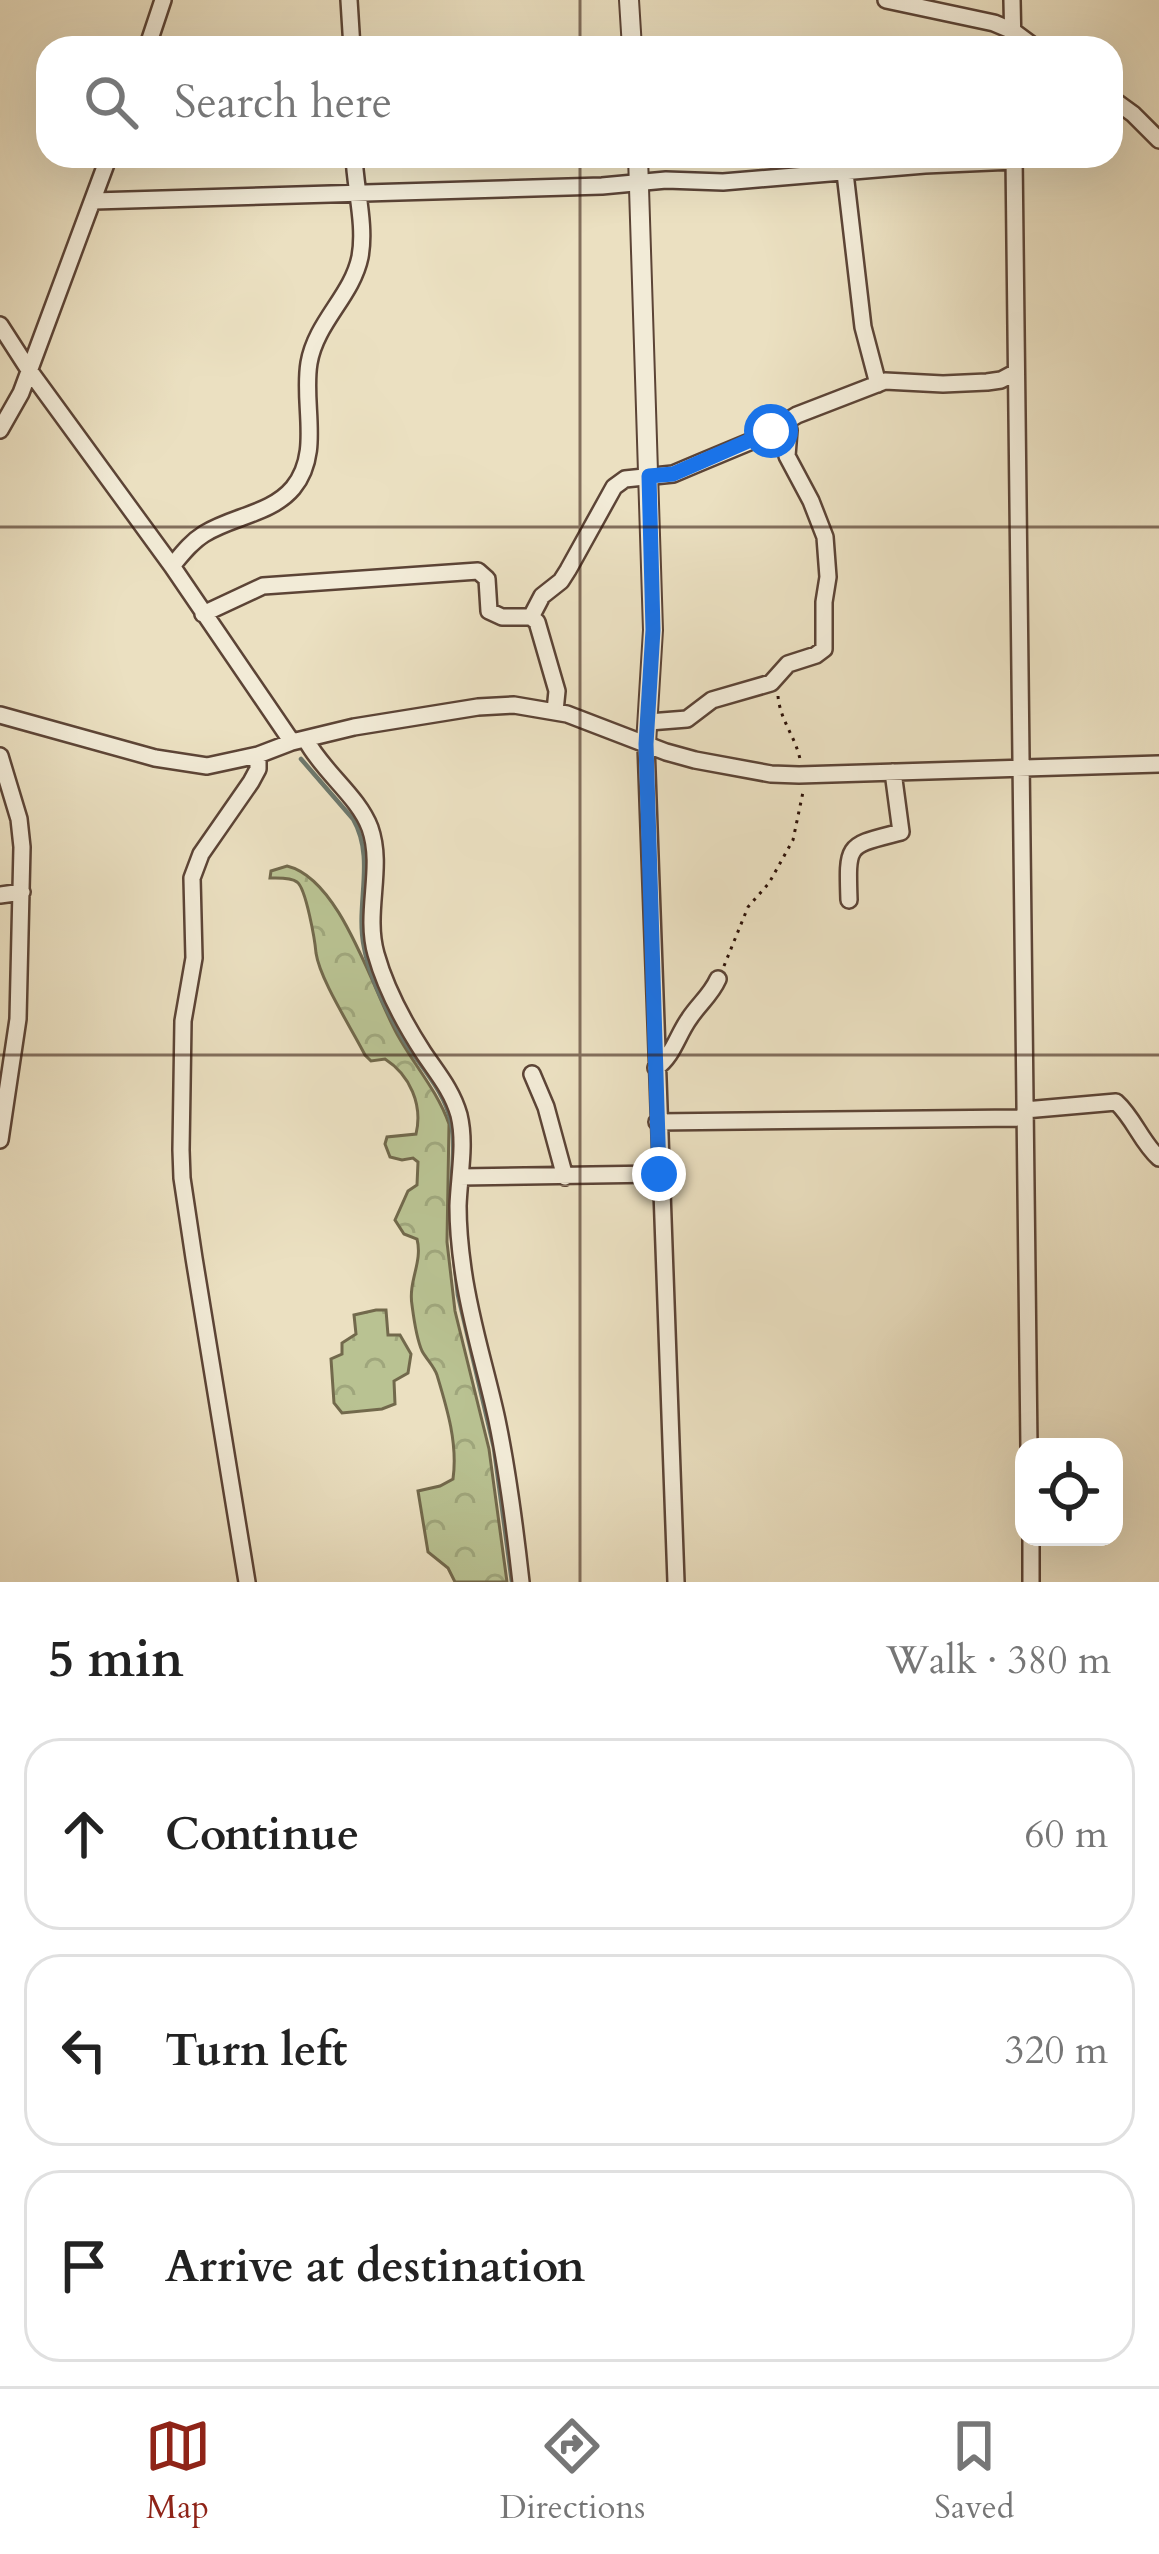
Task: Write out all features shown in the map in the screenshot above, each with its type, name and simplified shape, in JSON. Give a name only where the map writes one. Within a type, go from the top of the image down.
[{"type":"street","points":[[151,36],[163,0]]},
{"type":"street","points":[[349,0],[351,36]]},
{"type":"street","points":[[629,0],[631,36]]},
{"type":"street","points":[[886,0],[994,23],[1009,36]]},
{"type":"street","points":[[1012,0],[1013,36]]},
{"type":"street","points":[[1123,107],[1159,140]]},
{"type":"street","points":[[0,430],[29,370],[105,168]]},
{"type":"street","points":[[172,566],[204,534],[274,505],[304,472],[309,442],[309,363],[318,333],[361,253],[355,168]]},
{"type":"street","points":[[639,168],[653,630],[646,744],[676,1582]]},
{"type":"street","points":[[94,201],[666,180],[723,182],[897,168]]},
{"type":"street","points":[[1013,168],[1029,1438]]},
{"type":"street","points":[[845,172],[863,327],[878,384]]},
{"type":"street","points":[[0,325],[203,614],[299,741],[360,810],[372,833],[371,923],[376,958],[396,1008],[450,1091],[461,1129],[459,1232],[466,1294],[502,1446],[521,1582]]},
{"type":"street","points":[[531,617],[542,596],[568,571],[614,488],[625,478],[673,474],[700,464],[759,438],[796,415],[878,384],[895,380],[987,382],[1016,372]]},
{"type":"street","points":[[649,722],[687,718],[712,700],[776,679],[788,664],[824,649],[825,537],[788,456],[786,422]]},
{"type":"street","points":[[203,614],[263,586],[471,570],[487,579],[489,611],[494,616],[531,617]]},
{"type":"street","points":[[531,617],[541,631],[552,674],[555,711]]},
{"type":"street","points":[[0,715],[155,758],[207,766],[354,727],[478,707],[514,706],[555,711],[695,760],[771,774],[1159,764]]},
{"type":"street","points":[[247,1582],[181,1150],[183,1021],[194,958],[192,878],[201,854],[258,770],[258,754]]},
{"type":"street","points":[[0,756],[22,832],[18,1019],[0,1140]]},
{"type":"street","points":[[849,900],[848,865],[853,848],[859,842],[901,832],[893,772]]},
{"type":"street","points":[[0,895],[22,892]]},
{"type":"street","points":[[656,1068],[665,1062],[718,979]]},
{"type":"street","points":[[532,1074],[565,1177]]},
{"type":"street","points":[[657,1123],[1025,1114],[1116,1102],[1159,1158]]},
{"type":"street","points":[[460,1178],[659,1174]]},
{"type":"street","points":[[1030,1546],[1031,1582]]},
{"type":"path","points":[[718,979],[748,907],[769,883],[794,840],[803,775],[797,748],[782,719],[776,679]]},
{"type":"green space","points":[[287,866],[306,875],[339,913],[397,1034],[449,1124],[447,1242],[455,1311],[489,1449],[507,1582],[455,1582],[448,1568],[428,1552],[418,1491],[453,1479],[453,1439],[437,1375],[422,1351],[416,1328],[411,1296],[417,1239],[404,1234],[395,1220],[408,1191],[417,1185],[418,1162],[390,1157],[385,1144],[387,1137],[416,1134],[416,1102],[408,1082],[394,1066],[365,1055],[337,1004],[319,964],[300,886],[291,879],[270,878],[271,871]]},
{"type":"green space","points":[[386,1310],[388,1335],[400,1335],[411,1354],[408,1373],[394,1381],[395,1404],[342,1413],[334,1403],[331,1359],[342,1354],[342,1343],[356,1334],[354,1315]]},
{"type":"waterway","points":[[301,759],[353,819],[360,834],[367,959],[392,1020],[448,1112],[453,1141],[451,1198]]},
{"type":"waterway","points":[[451,1228],[458,1295],[494,1448],[512,1582]]},
{"type":"route","points":[[659,1174],[646,744],[653,630],[649,476],[673,474],[771,431]]}]
